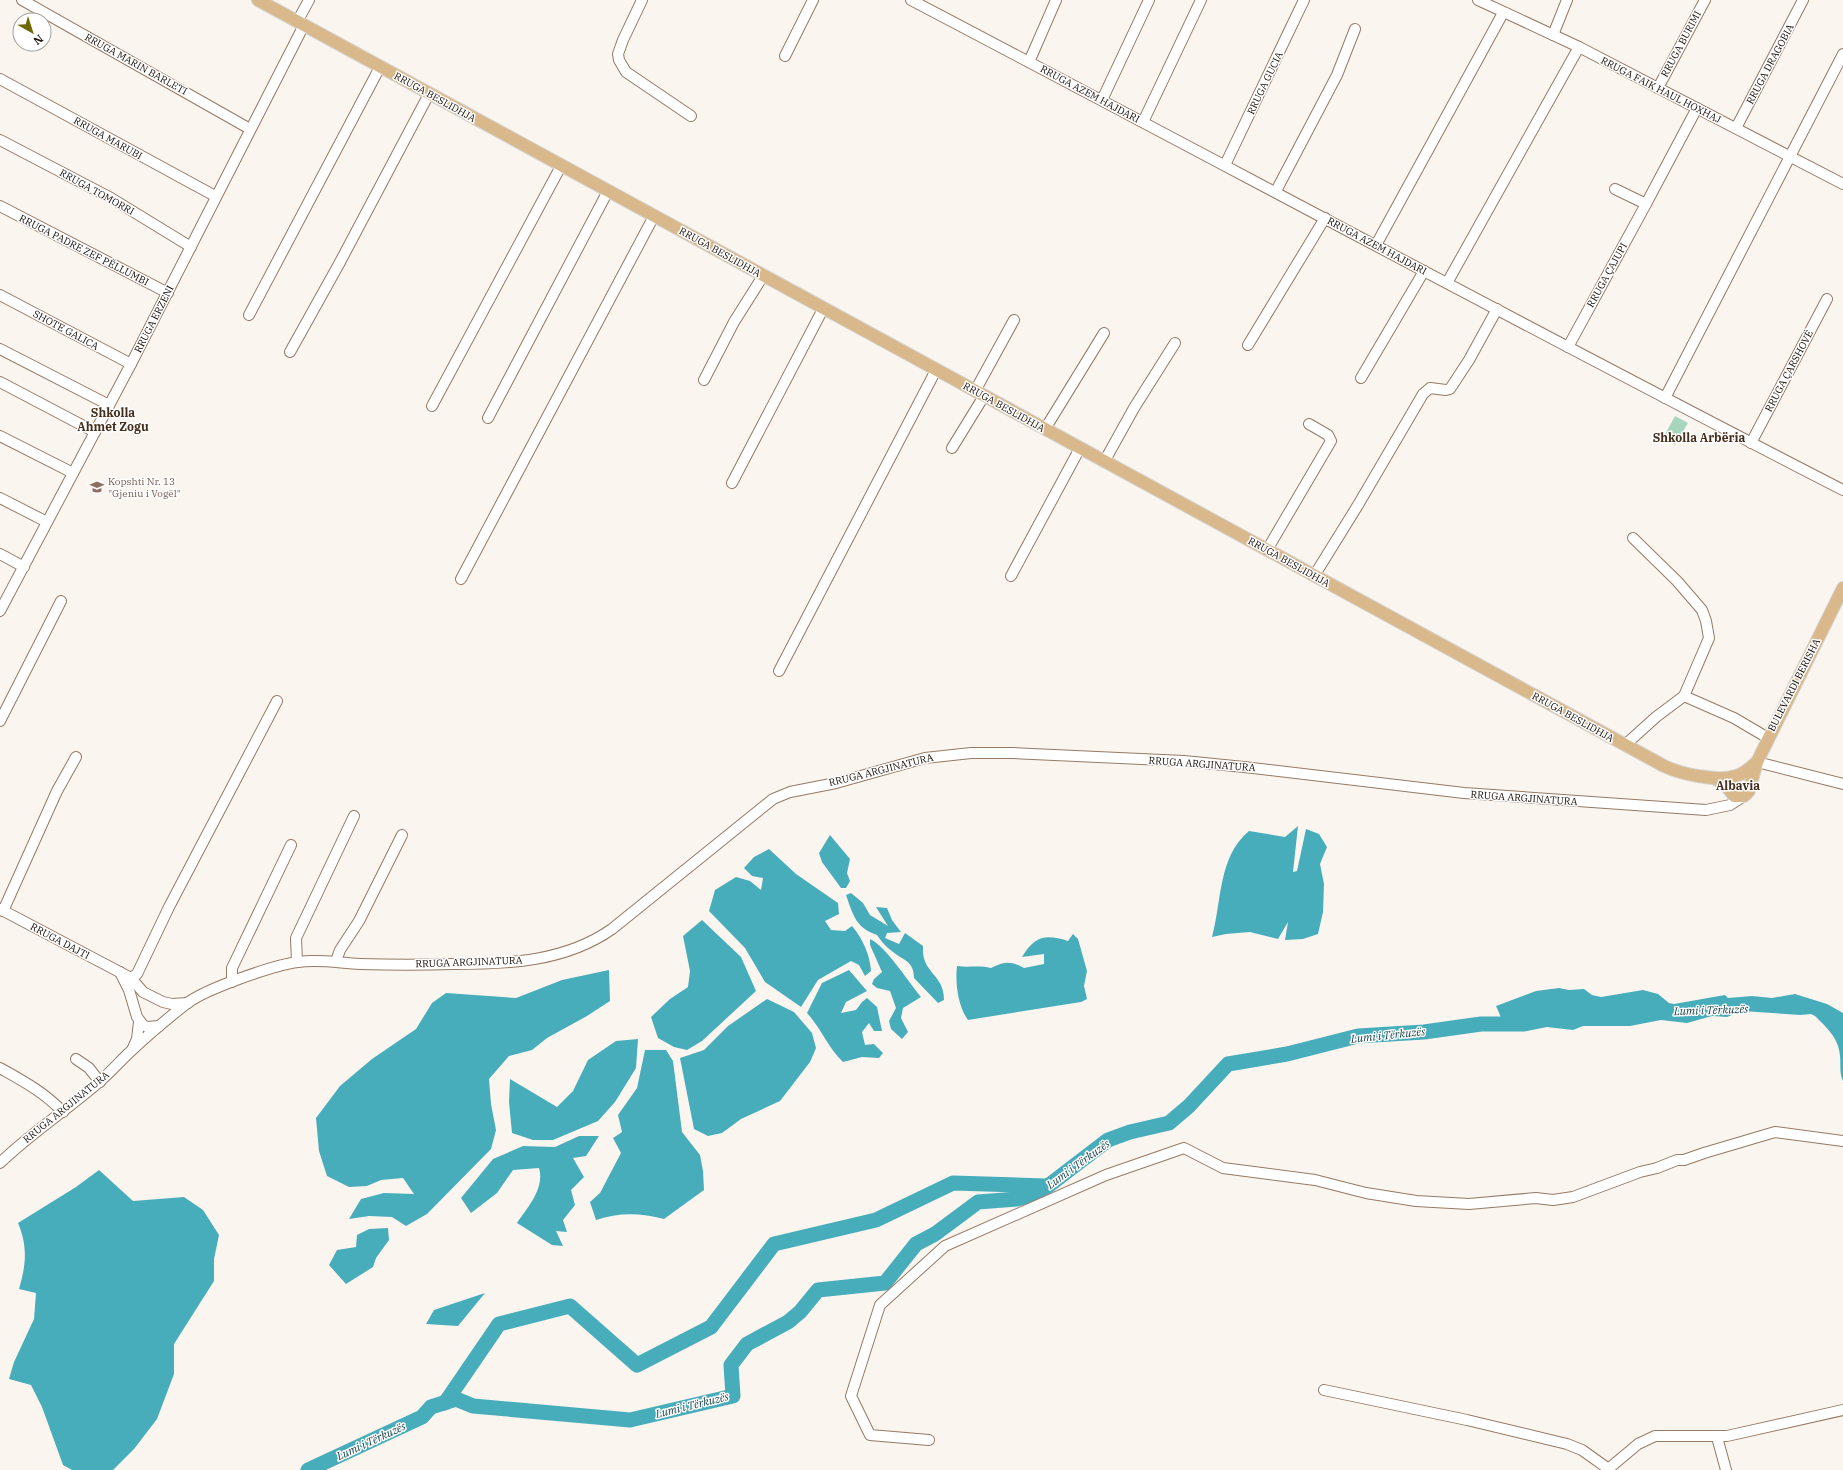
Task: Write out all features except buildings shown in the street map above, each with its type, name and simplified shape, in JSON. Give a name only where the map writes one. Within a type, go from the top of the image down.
[{"type":"main road","name":"RRUGA BESLIDHJA","points":[[258,0],[979,394],[1674,771],[1728,778],[1745,772],[1756,762]]},
{"type":"main road","name":"BULEVARDI BERISHA","points":[[1750,784],[1756,762],[1843,588]]},
{"type":"main road","points":[[1711,777],[1725,784],[1730,791],[1734,796],[1744,796],[1749,791],[1750,784],[1746,778],[1736,776],[1729,784],[1730,791]]},
{"type":"street","name":"RRUGA MARIN BARLETI","points":[[22,0],[250,128]]},
{"type":"street","name":"RRUGA ERZENI","points":[[0,611],[4,592],[24,567],[168,293],[250,128],[300,24],[309,0]]},
{"type":"street","points":[[642,0],[623,40],[618,54],[619,60],[626,72],[690,116]]},
{"type":"street","points":[[785,56],[813,0]]},
{"type":"street","name":"RRUGA AZEM HAJDARI","points":[[911,0],[1276,191],[1665,398],[1843,490]]},
{"type":"street","points":[[1029,62],[1056,0]]},
{"type":"street","points":[[1102,100],[1149,0]]},
{"type":"street","points":[[1143,122],[1201,0]]},
{"type":"street","name":"RRUGA GUCIA","points":[[1225,165],[1304,0]]},
{"type":"street","name":"RRUGA FAIK HAUL HOXHAJ","points":[[1478,0],[1503,13],[1579,47],[1843,184]]},
{"type":"street","points":[[1553,35],[1566,0]]},
{"type":"street","name":"RRUGA BURIMI","points":[[1658,88],[1705,0]]},
{"type":"street","name":"RRUGA DRAGOBIA","points":[[1736,128],[1803,0]]},
{"type":"street","points":[[1376,245],[1503,13]]},
{"type":"street","points":[[1276,191],[1337,75],[1355,29]]},
{"type":"street","points":[[1447,283],[1579,47]]},
{"type":"street","points":[[1665,398],[1843,54]]},
{"type":"street","points":[[249,315],[380,67]]},
{"type":"street","name":"RRUGA MARUBI","points":[[0,79],[215,196]]},
{"type":"street","points":[[290,352],[340,264],[429,94]]},
{"type":"street","name":"RRUGA ÇAJUPI","points":[[1568,347],[1697,108]]},
{"type":"street","name":"RRUGA TOMORRI","points":[[0,140],[111,198],[191,247]]},
{"type":"street","points":[[432,406],[561,166]]},
{"type":"street","points":[[1615,188],[1646,204]]},
{"type":"street","points":[[488,418],[608,191]]},
{"type":"street","name":"RRUGA PADRE ZEF PËLLUMBI","points":[[0,206],[168,293]]},
{"type":"street","points":[[461,579],[654,216]]},
{"type":"street","points":[[1248,345],[1325,218]]},
{"type":"street","points":[[1361,378],[1424,271]]},
{"type":"street","points":[[704,380],[734,322],[763,276]]},
{"type":"street","name":"SHOTE GALICA","points":[[0,295],[131,364]]},
{"type":"street","name":"RRUGA ÇARSHOVË","points":[[1751,443],[1827,299]]},
{"type":"street","points":[[732,483],[823,308]]},
{"type":"street","points":[[1314,576],[1376,475],[1423,394],[1430,388],[1450,389],[1469,360],[1497,309]]},
{"type":"street","points":[[952,448],[1014,320]]},
{"type":"street","points":[[1044,429],[1104,333]]},
{"type":"street","points":[[1104,462],[1141,396],[1175,343]]},
{"type":"street","points":[[0,349],[109,404]]},
{"type":"street","points":[[779,672],[936,370]]},
{"type":"street","points":[[0,382],[95,432]]},
{"type":"street","points":[[1267,550],[1331,441],[1328,435],[1309,424]]},
{"type":"street","points":[[0,436],[73,473]]},
{"type":"street","points":[[1011,576],[1080,448]]},
{"type":"street","points":[[0,498],[47,522]]},
{"type":"street","points":[[1625,745],[1656,717],[1684,696],[1709,638],[1706,621],[1702,610],[1677,580],[1633,538]]},
{"type":"street","points":[[0,554],[24,567]]},
{"type":"street","points":[[0,721],[61,601]]},
{"type":"street","points":[[1684,696],[1734,718],[1768,738]]},
{"type":"street","points":[[131,978],[136,974],[277,701]]},
{"type":"street","name":"RRUGA ARGJINATURA","points":[[0,1163],[37,1130],[63,1112],[100,1082],[132,1050],[188,1003],[232,982],[277,967],[297,962],[316,960],[350,963],[428,964],[520,962],[553,956],[597,939],[612,929],[773,799],[790,792],[836,783],[940,755],[1013,753],[1184,761],[1464,793],[1706,810],[1730,806],[1744,796]]},
{"type":"street","points":[[1,910],[57,791],[76,757]]},
{"type":"street","points":[[1756,762],[1843,784]]},
{"type":"street","name":"RRUGA ARGJINATURA","points":[[1706,810],[1725,801],[1730,791]]},
{"type":"street","points":[[297,962],[296,938],[354,816]]},
{"type":"street","points":[[336,961],[340,950],[359,921],[402,835]]},
{"type":"street","points":[[232,982],[232,968],[291,845]]},
{"type":"street","name":"RRUGA DAJTI","points":[[1,910],[131,978],[144,992],[159,1000]]},
{"type":"street","points":[[120,972],[130,990],[138,1017],[147,1028],[162,1025],[167,1016],[166,1006],[159,1000]]},
{"type":"street","points":[[132,1050],[137,1039],[140,1003],[144,999],[159,1000],[172,1004],[188,1003]]},
{"type":"street","points":[[76,1058],[89,1068],[100,1082]]},
{"type":"street","points":[[0,1068],[37,1088],[50,1098],[63,1112]]},
{"type":"street","points":[[929,1440],[870,1435],[851,1396],[880,1305],[945,1246],[1106,1175],[1184,1148],[1223,1168],[1315,1180],[1416,1202],[1469,1204],[1536,1198],[1553,1200],[1573,1197],[1677,1160],[1684,1160],[1775,1132],[1843,1141]]},
{"type":"street","points":[[1324,1390],[1467,1420],[1567,1444],[1582,1450],[1609,1470],[1638,1444],[1655,1436],[1727,1436],[1843,1410]]},
{"type":"street","points":[[1717,1437],[1726,1470]]},
{"type":"green space","points":[[1675,416],[1688,423],[1675,445],[1663,438]]},
{"type":"water","points":[[1298,826],[1293,872],[1297,871],[1306,829],[1319,834],[1327,847],[1320,864],[1324,884],[1323,912],[1318,934],[1303,939],[1285,940],[1288,922],[1278,939],[1250,932],[1212,937],[1226,866],[1239,842],[1249,831],[1285,837]]},
{"type":"water","points":[[830,835],[850,859],[847,873],[850,881],[846,888],[841,888],[822,862],[819,853]]},
{"type":"water","points":[[769,849],[796,874],[838,903],[839,914],[825,921],[831,930],[845,931],[852,926],[863,942],[869,959],[871,971],[865,976],[859,965],[851,961],[818,980],[801,1007],[765,982],[745,948],[709,911],[715,890],[736,877],[750,881],[761,890],[763,878],[752,876],[744,868],[754,857]]},
{"type":"water","points":[[851,893],[863,903],[870,915],[888,926],[876,907],[887,908],[892,920],[901,932],[887,933],[885,938],[899,944],[905,933],[923,946],[925,962],[940,984],[943,991],[944,1000],[938,1003],[914,978],[914,972],[908,962],[888,948],[877,935],[864,929],[860,925],[853,915],[846,895]]},
{"type":"water","points":[[702,920],[741,957],[756,991],[702,1041],[687,1050],[674,1047],[658,1038],[651,1017],[670,999],[688,987],[690,971],[683,936]]},
{"type":"water","points":[[1073,934],[1078,939],[1087,971],[1084,986],[1087,999],[1081,1002],[968,1020],[962,1008],[958,994],[956,980],[957,966],[991,968],[1004,963],[1012,963],[1024,968],[1044,964],[1044,954],[1022,957],[1031,945],[1041,938],[1047,937],[1068,941]]},
{"type":"water","points":[[870,939],[883,949],[921,997],[903,1008],[901,1018],[908,1032],[902,1039],[891,1029],[889,1021],[896,1008],[890,991],[877,988],[872,984],[874,979],[882,972],[870,945]]},
{"type":"water","points":[[609,970],[610,1001],[587,1016],[547,1038],[532,1050],[509,1056],[489,1079],[491,1104],[496,1130],[491,1149],[427,1214],[406,1226],[392,1217],[369,1216],[349,1219],[361,1199],[384,1193],[414,1194],[403,1178],[381,1180],[367,1186],[349,1187],[327,1176],[319,1151],[316,1118],[340,1086],[372,1059],[416,1029],[432,1003],[446,993],[516,998],[562,980]]},
{"type":"water","points":[[849,970],[867,991],[846,1002],[841,1013],[856,1010],[867,998],[877,1007],[882,1031],[874,1031],[869,1023],[862,1032],[865,1045],[874,1044],[883,1053],[879,1058],[862,1057],[843,1062],[833,1051],[807,1013],[822,983]]},
{"type":"water","points":[[1559,988],[1569,990],[1584,989],[1592,995],[1601,997],[1643,990],[1658,994],[1669,1003],[1674,1004],[1725,995],[1728,998],[1752,996],[1772,998],[1795,994],[1827,1004],[1843,1013],[1843,1081],[1841,1075],[1839,1050],[1835,1038],[1815,1016],[1811,1014],[1800,1015],[1742,1011],[1727,1017],[1712,1016],[1687,1023],[1661,1020],[1630,1026],[1583,1026],[1573,1030],[1547,1027],[1527,1031],[1507,1031],[1496,1006],[1536,991]]},
{"type":"water","points":[[767,999],[794,1012],[812,1033],[816,1048],[810,1062],[780,1101],[741,1119],[722,1133],[708,1136],[694,1129],[680,1058],[704,1050],[728,1026]]},
{"type":"water","points":[[638,1039],[636,1068],[615,1102],[598,1121],[553,1140],[533,1140],[512,1133],[509,1102],[510,1079],[557,1107],[573,1091],[588,1060],[616,1041]]},
{"type":"water","points":[[645,1050],[666,1050],[673,1061],[682,1132],[700,1155],[704,1190],[664,1219],[630,1214],[605,1217],[596,1220],[590,1202],[600,1193],[621,1153],[613,1138],[622,1132],[618,1115],[637,1088]]},
{"type":"water","points":[[579,1136],[599,1136],[586,1156],[573,1158],[584,1177],[571,1190],[575,1205],[563,1220],[567,1232],[556,1231],[563,1246],[552,1245],[517,1223],[538,1190],[540,1183],[539,1168],[513,1170],[497,1193],[471,1213],[461,1198],[493,1159],[523,1146],[555,1147]]},
{"type":"water","points":[[99,1170],[133,1201],[184,1197],[203,1210],[219,1235],[214,1259],[214,1281],[174,1344],[174,1374],[157,1419],[134,1449],[113,1470],[72,1470],[63,1465],[42,1407],[31,1385],[9,1379],[14,1362],[34,1319],[36,1293],[19,1289],[23,1272],[25,1248],[18,1223],[76,1187]]},
{"type":"water","points":[[388,1228],[389,1240],[376,1258],[373,1267],[346,1284],[329,1265],[337,1250],[356,1247],[357,1235],[369,1229]]},
{"type":"water","points":[[485,1293],[458,1326],[426,1324],[434,1310]]},
{"type":"waterway","name":"Lumi i Tërkuzës","points":[[308,1470],[422,1417],[431,1407],[456,1399],[473,1406],[630,1420],[733,1396],[731,1365],[747,1344],[788,1322],[800,1312],[818,1290],[885,1283],[916,1244],[935,1234],[978,1202],[1017,1199],[1033,1194],[1048,1186],[1108,1140],[1130,1132],[1169,1123],[1189,1106],[1228,1064],[1287,1054],[1358,1036],[1424,1032],[1481,1024],[1524,1024]]},
{"type":"waterway","points":[[445,1403],[499,1324],[570,1306],[637,1365],[711,1327],[774,1244],[876,1220],[953,1183],[1045,1186]]},
{"type":"place","name":"Kopshti Nr. 13 \"Gjeniu i Vogël\"","points":[[97,487]]},
{"type":"district","name":"Shkolla Ahmet Zogu","points":[[113,419]]},
{"type":"district","name":"Shkolla Arbëria","points":[[1699,437]]},
{"type":"district","name":"Albavia","points":[[1738,785]]}]
